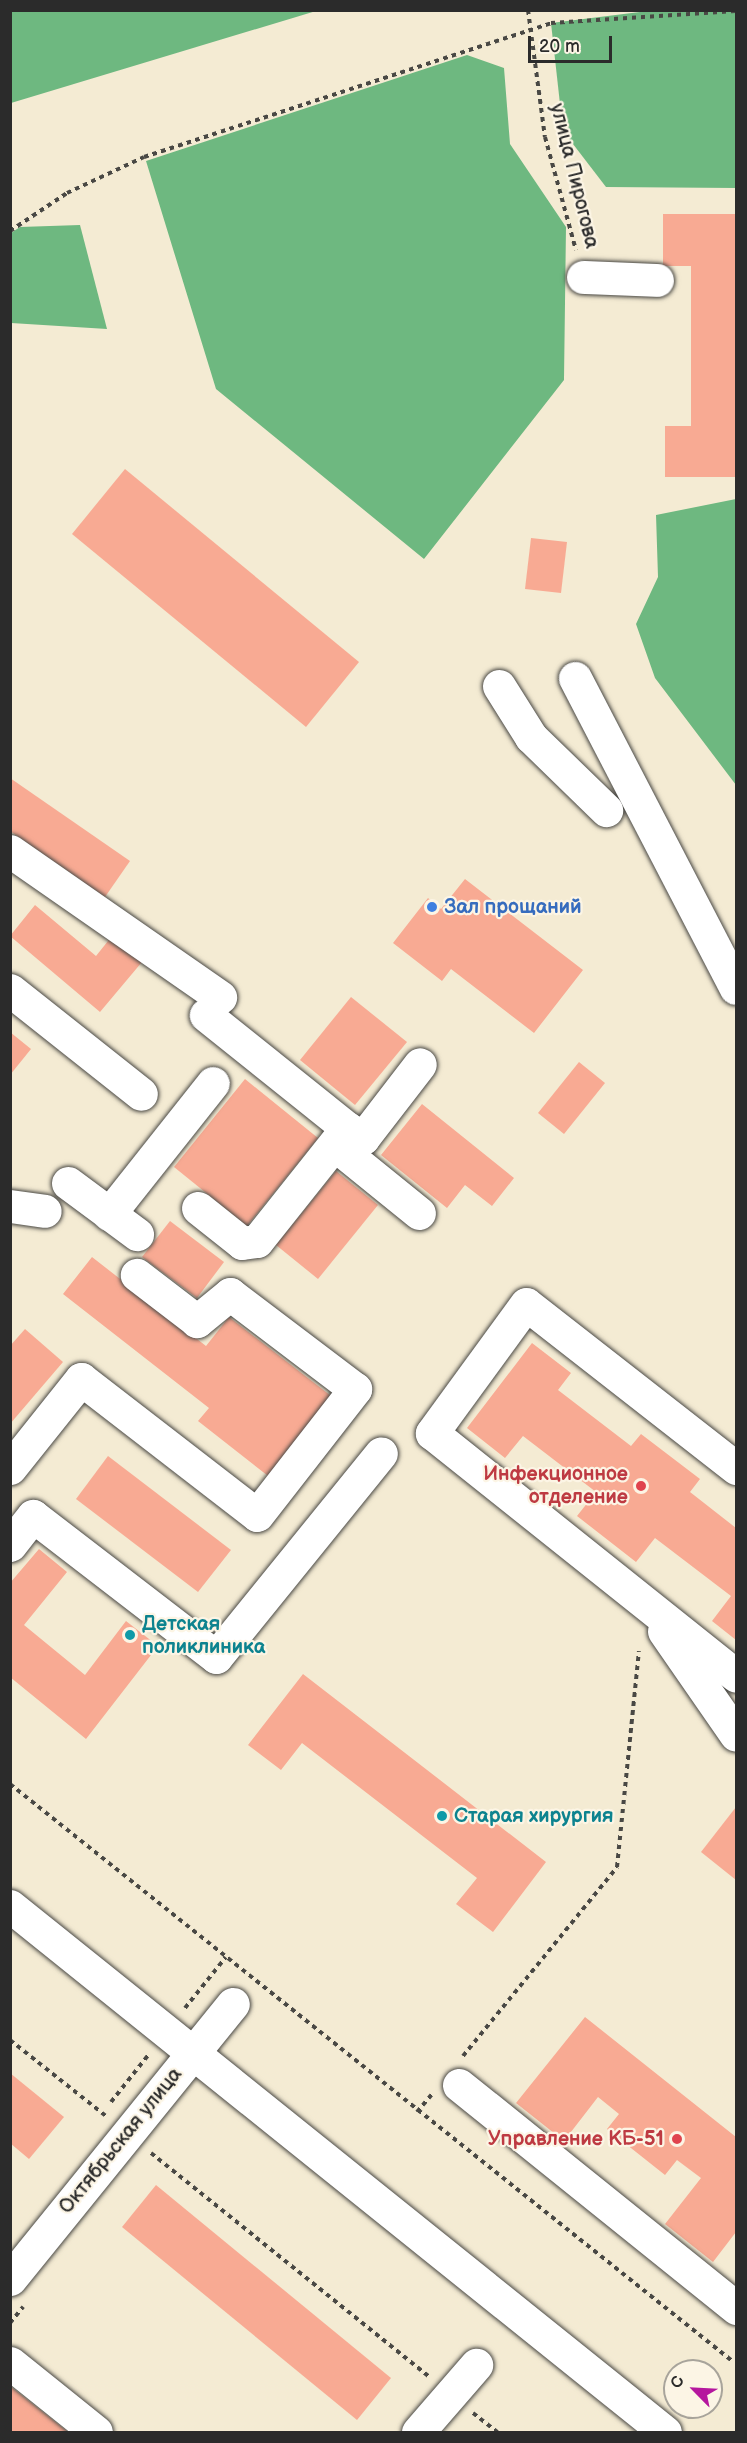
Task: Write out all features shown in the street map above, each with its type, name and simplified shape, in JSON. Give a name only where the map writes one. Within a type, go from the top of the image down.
[{"type":"street","points":[[583,277],[657,280]]},
{"type":"street","points":[[575,678],[736,988]]},
{"type":"street","points":[[499,686],[531,738],[606,810]]},
{"type":"street","points":[[10,850],[213,1006],[419,1213]]},
{"type":"street","points":[[10,990],[141,1094]]},
{"type":"street","points":[[341,1137],[363,1138],[420,1064]]},
{"type":"street","points":[[109,1214],[213,1083]]},
{"type":"street","points":[[198,1208],[243,1243],[257,1241],[341,1137]]},
{"type":"street","points":[[68,1183],[136,1234]]},
{"type":"street","points":[[10,1206],[45,1211]]},
{"type":"street","points":[[10,1468],[81,1379],[257,1515],[356,1389],[230,1294],[197,1321],[137,1275]]},
{"type":"street","points":[[736,1468],[526,1304],[432,1433],[736,1676]]},
{"type":"street","points":[[10,1545],[33,1516],[216,1657],[381,1453]]},
{"type":"street","points":[[644,1603],[736,1735]]},
{"type":"street","points":[[10,1906],[665,2433]]},
{"type":"street","name":"Октябрьская улица","points":[[10,2279],[233,2004]]},
{"type":"street","points":[[453,2076],[736,2308]]},
{"type":"street","points":[[10,2363],[96,2433]]},
{"type":"street","points":[[418,2433],[476,2365]]},
{"type":"path","name":"улица Пирогова","points":[[528,10],[545,137],[583,277]]},
{"type":"path","points":[[10,231],[67,193],[144,158],[551,23],[736,11]]},
{"type":"path","points":[[417,2112],[453,2076],[617,1867],[640,1649]]},
{"type":"path","points":[[10,1784],[417,2112],[731,2360]]},
{"type":"path","points":[[94,2122],[226,1957]]},
{"type":"path","points":[[10,2040],[497,2433]]},
{"type":"green space","points":[[11,10],[316,10],[316,11],[11,103]]},
{"type":"green space","points":[[656,10],[736,11],[736,188],[606,187],[563,131],[551,23]]},
{"type":"green space","points":[[467,55],[504,68],[510,144],[566,227],[564,380],[424,559],[216,389],[146,161]]},
{"type":"green space","points":[[80,225],[107,329],[11,323],[11,233],[20,227]]},
{"type":"green space","points":[[736,499],[736,785],[655,678],[636,624],[658,577],[656,515]]},
{"type":"building","points":[[663,214],[736,214],[736,477],[665,477],[665,426],[691,426],[691,266],[663,266]]},
{"type":"building","points":[[125,469],[359,662],[306,727],[72,534]]},
{"type":"building","points":[[531,538],[567,542],[561,593],[525,589]]},
{"type":"building","points":[[10,778],[130,861],[105,897],[10,831]]},
{"type":"building","points":[[465,879],[583,970],[534,1033],[451,969],[442,981],[393,943],[428,898],[441,909]]},
{"type":"building","points":[[35,905],[96,956],[112,936],[142,962],[100,1012],[10,936]]},
{"type":"building","points":[[351,997],[407,1042],[355,1105],[300,1060]]},
{"type":"building","points":[[10,1032],[31,1049],[10,1075]]},
{"type":"building","points":[[579,1062],[605,1083],[564,1134],[538,1113]]},
{"type":"building","points":[[245,1079],[318,1138],[247,1226],[174,1167]]},
{"type":"building","points":[[422,1104],[514,1178],[492,1206],[465,1185],[447,1208],[381,1155]]},
{"type":"building","points":[[336,1171],[378,1205],[318,1279],[276,1245]]},
{"type":"building","points":[[170,1221],[224,1262],[197,1298],[142,1257]]},
{"type":"building","points":[[92,1257],[206,1346],[229,1317],[335,1399],[272,1479],[198,1421],[209,1408],[63,1294]]},
{"type":"building","points":[[25,1329],[63,1362],[10,1424],[10,1346]]},
{"type":"building","name":"Инфекционное отделение","points":[[532,1343],[571,1373],[558,1390],[631,1446],[641,1434],[700,1479],[690,1492],[736,1528],[736,1640],[712,1621],[731,1596],[655,1538],[636,1562],[577,1516],[596,1492],[523,1436],[505,1458],[467,1428]]},
{"type":"building","points":[[108,1456],[231,1550],[198,1592],[76,1499]]},
{"type":"building","name":"Детская поликлиника","points":[[39,1549],[67,1572],[24,1625],[85,1675],[126,1621],[158,1646],[86,1739],[10,1677],[10,1583]]},
{"type":"building","name":"Старая хирургия","points":[[303,1674],[546,1862],[493,1932],[456,1904],[477,1878],[302,1743],[281,1770],[248,1745]]},
{"type":"building","points":[[736,1807],[736,1880],[701,1852]]},
{"type":"building","name":"Управление КБ-51","points":[[585,2017],[736,2137],[736,2232],[713,2262],[665,2224],[701,2178],[677,2160],[665,2175],[607,2129],[619,2114],[598,2097],[564,2141],[516,2103]]},
{"type":"building","points":[[10,2073],[64,2117],[29,2159],[10,2143]]},
{"type":"building","points":[[156,2185],[391,2378],[357,2420],[122,2227]]},
{"type":"building","points":[[10,2386],[68,2432],[10,2432]]},
{"type":"place","name":"Зал прощаний","points":[[432,907]]},
{"type":"place","name":"Инфекционное отделение","points":[[641,1486]]},
{"type":"place","name":"Детская поликлиника","points":[[130,1635]]},
{"type":"place","name":"Старая хирургия","points":[[442,1816]]},
{"type":"place","name":"Управление КБ-51","points":[[677,2139]]}]
